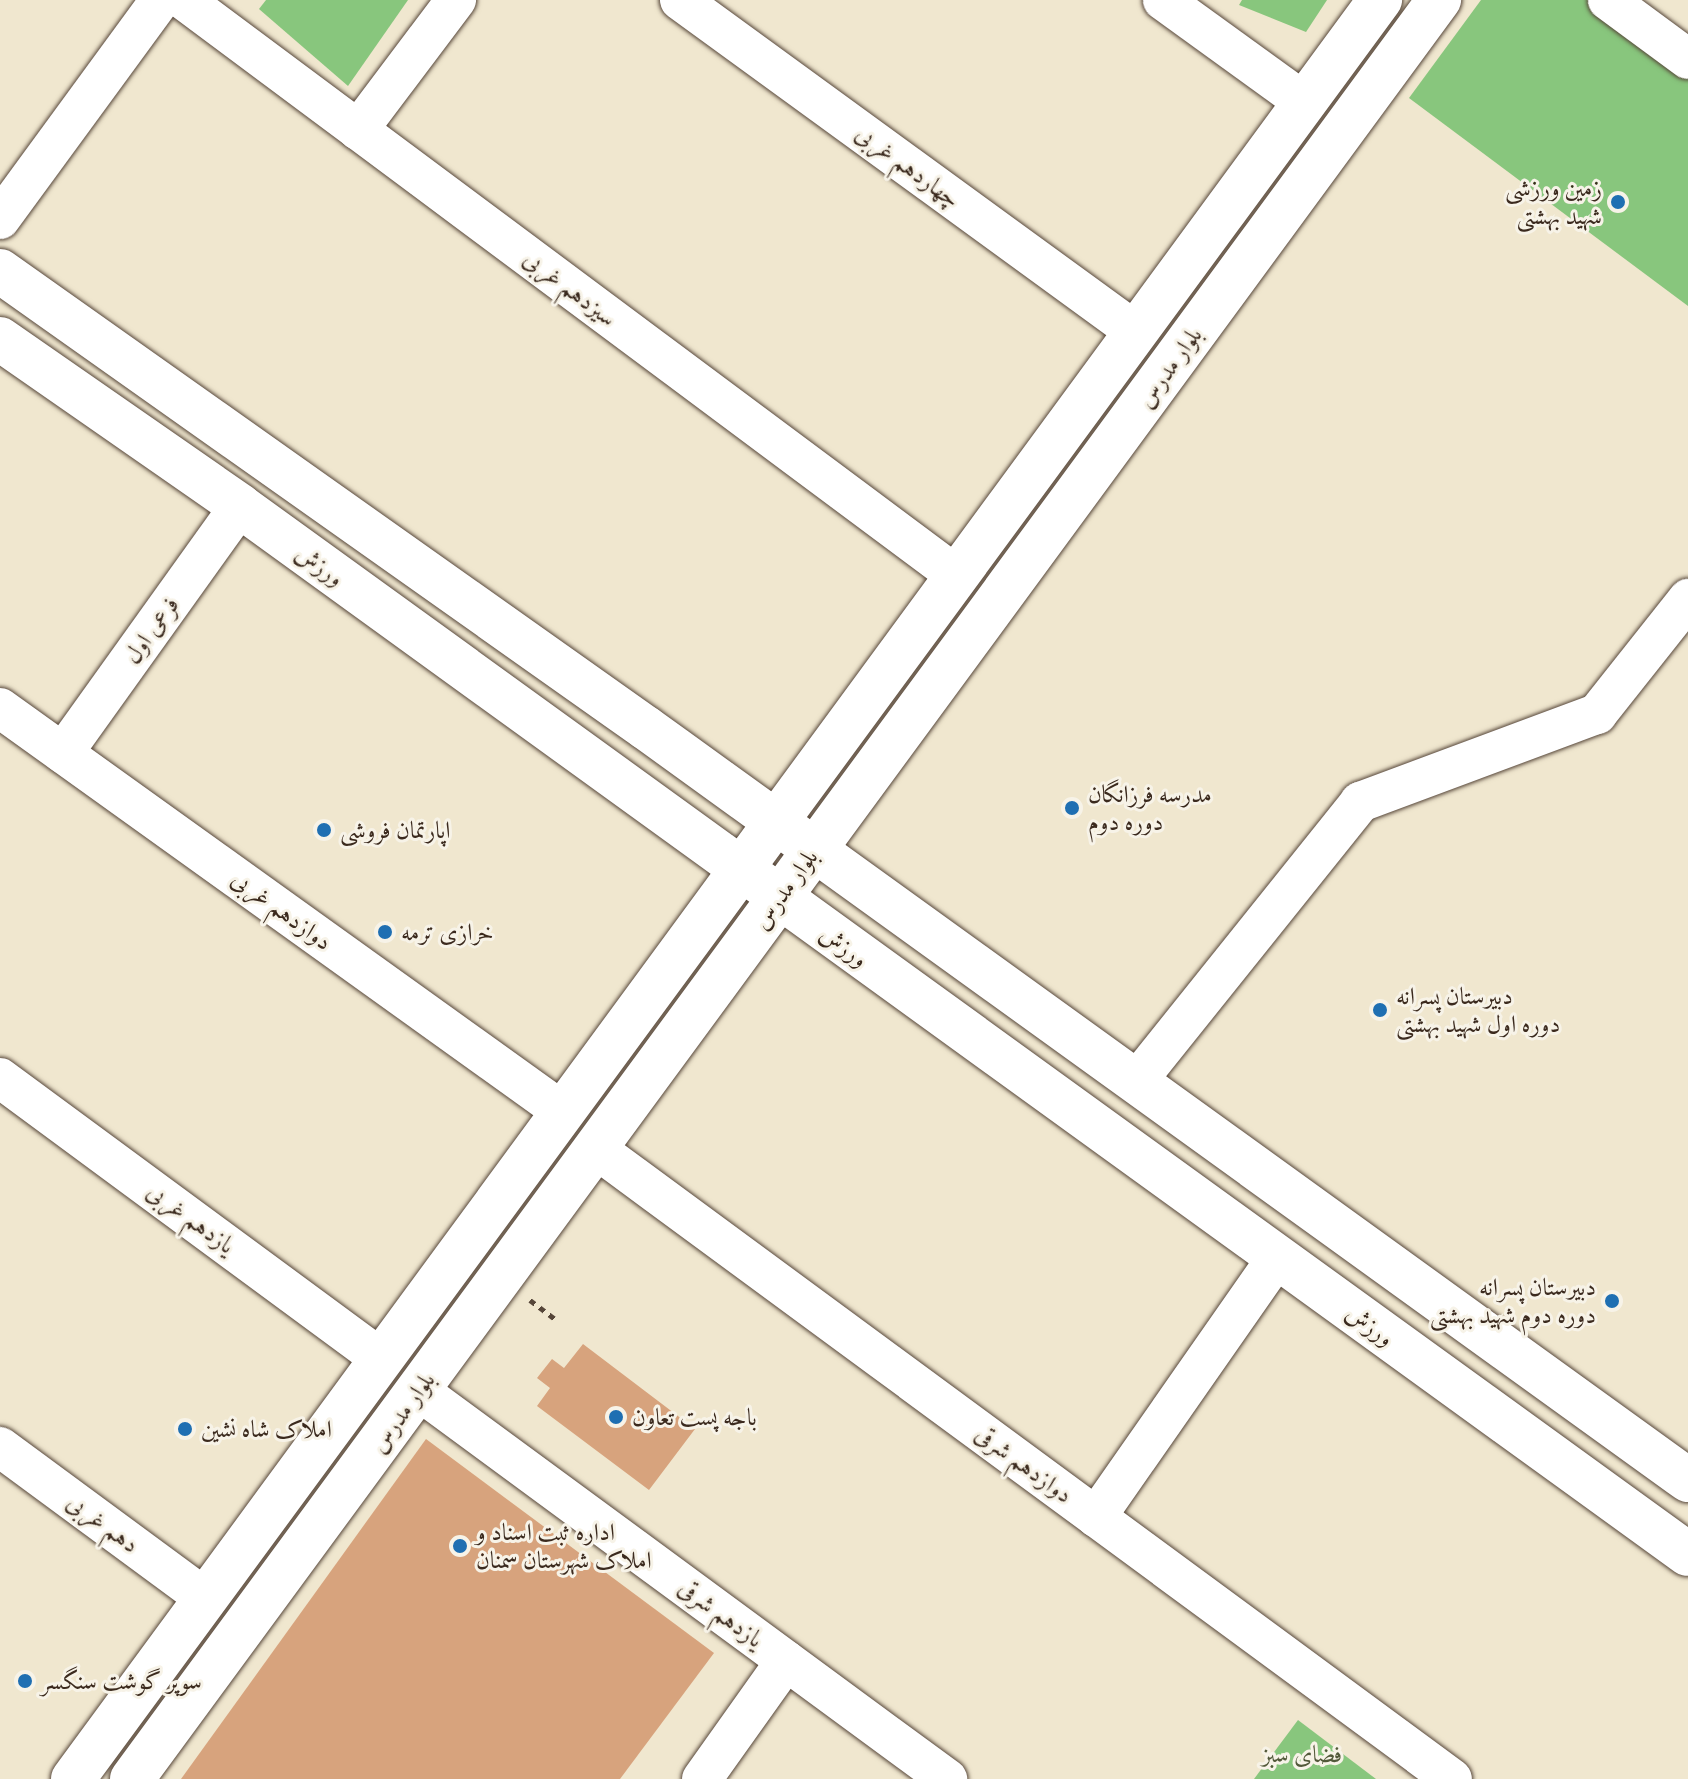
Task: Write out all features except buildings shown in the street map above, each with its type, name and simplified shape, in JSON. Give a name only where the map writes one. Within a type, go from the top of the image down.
[{"type":"street","points":[[0,219],[160,0]]},
{"type":"street","name":"سیزدهم غربی","points":[[184,0],[957,576]]},
{"type":"street","points":[[358,130],[456,0]]},
{"type":"street","name":"چهاردهم غربی","points":[[680,0],[1136,332]]},
{"type":"street","points":[[1163,0],[1304,102]]},
{"type":"street","name":"بلوار مدرس","points":[[73,1779],[1380,0]]},
{"type":"street","name":"بلوار مدرس","points":[[132,1779],[1439,0]]},
{"type":"street","points":[[1608,0],[1688,59]]},
{"type":"street","points":[[0,271],[646,728],[1688,1480]]},
{"type":"street","name":"ورزش","points":[[0,339],[240,506],[740,871],[1688,1554]]},
{"type":"street","name":"فرعی اول","points":[[63,753],[240,506]]},
{"type":"street","points":[[1136,1082],[1360,802],[1597,714],[1688,599]]},
{"type":"street","name":"دوازدهم غربی","points":[[0,708],[563,1112]]},
{"type":"street","points":[[612,777],[646,728]]},
{"type":"street","name":"یازدهم غربی","points":[[0,1078],[381,1359]]},
{"type":"street","name":"دوازدهم شرقی","points":[[595,1148],[1452,1779]]},
{"type":"street","points":[[1195,1199],[1228,1149]]},
{"type":"street","points":[[1096,1517],[1277,1258]]},
{"type":"street","name":"یازدهم شرقی","points":[[418,1390],[947,1779]]},
{"type":"street","name":"دهم غربی","points":[[0,1447],[205,1598]]},
{"type":"street","points":[[243,1548],[282,1574]]},
{"type":"street","points":[[702,1779],[786,1661]]},
{"type":"green space","points":[[266,0],[408,0],[348,86],[259,9]]},
{"type":"green space","points":[[1242,0],[1327,0],[1306,32],[1239,5]]},
{"type":"green space","name":"زمین ورزشی شهید بهشتی","points":[[1481,0],[1592,0],[1688,72],[1688,306],[1409,98]]},
{"type":"green space","name":"فضای سبز","points":[[1298,1720],[1376,1779],[1254,1779]]},
{"type":"place","name":"زمین ورزشی شهید بهشتی","points":[[1618,202]]},
{"type":"place","name":"مدرسه فرزانگان دوره دوم","points":[[1072,808]]},
{"type":"place","name":"اپارتمان فروشی","points":[[324,830]]},
{"type":"place","name":"خرازی ترمه","points":[[385,932]]},
{"type":"place","name":"دبیرستان پسرانه دوره اول شهید بهشتی","points":[[1380,1010]]},
{"type":"place","name":"دبیرستان پسرانه دوره دوم شهید بهشتی","points":[[1612,1301]]},
{"type":"place","name":"باجه پست تعاون","points":[[616,1417]]},
{"type":"place","name":"املاک شاه نشین","points":[[185,1429]]},
{"type":"place","name":"اداره ثبت اسناد و املاک شهرستان سمنان","points":[[460,1546]]},
{"type":"place","name":"سوپر گوشت سنگسر","points":[[25,1681]]}]
